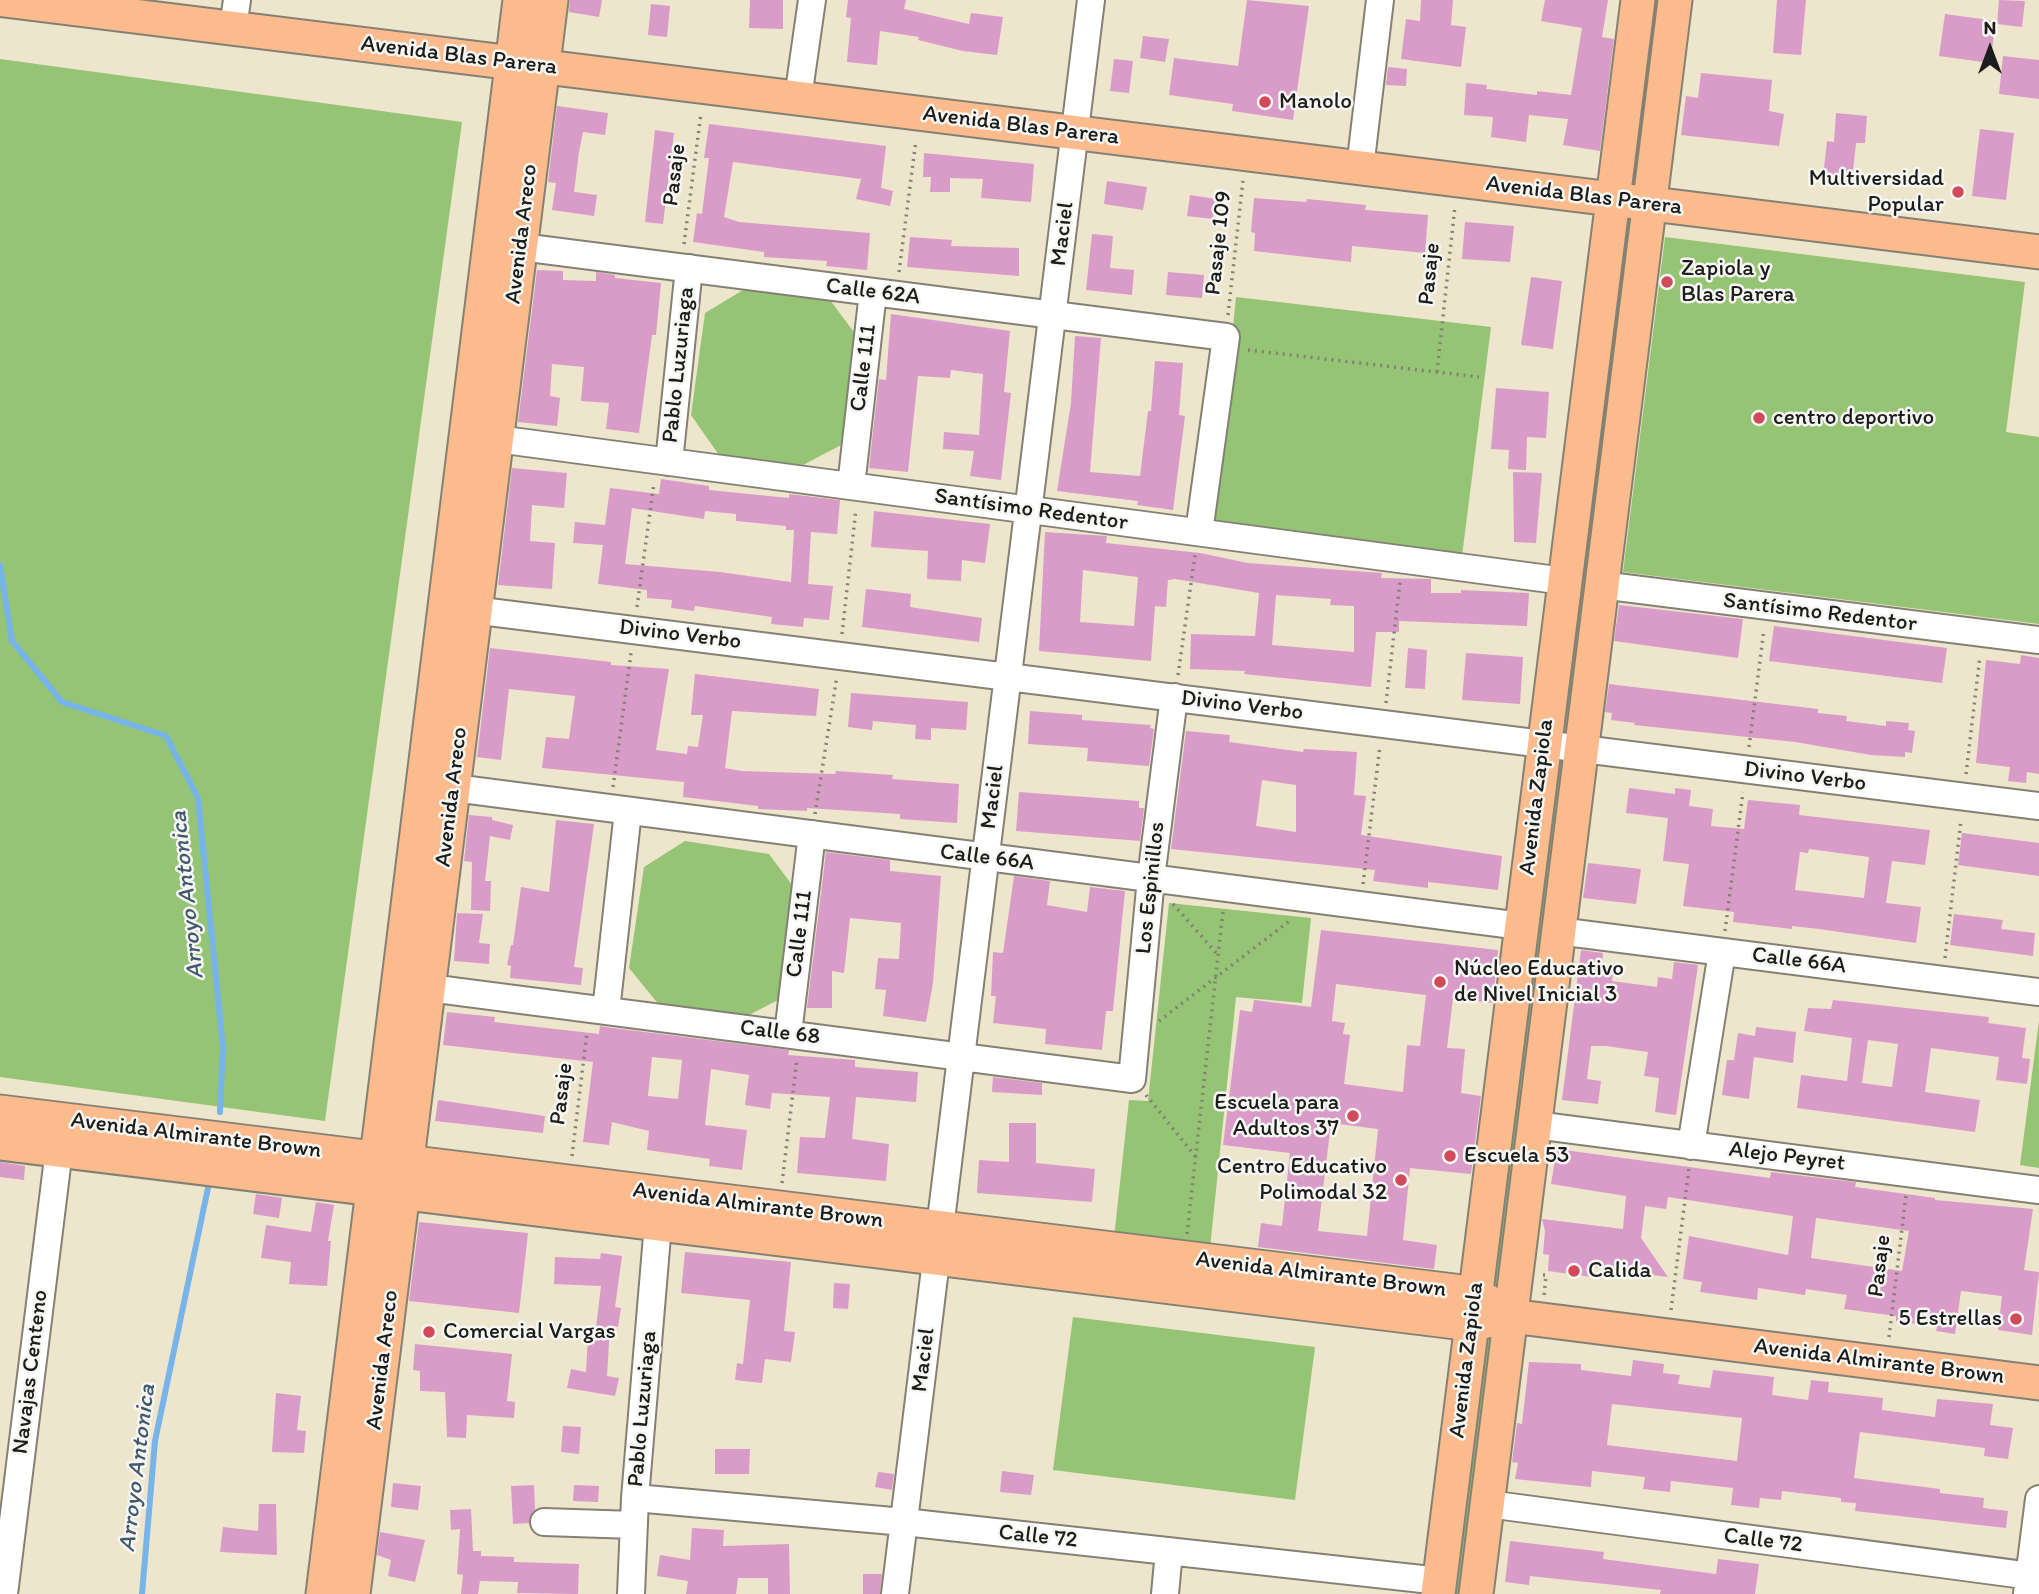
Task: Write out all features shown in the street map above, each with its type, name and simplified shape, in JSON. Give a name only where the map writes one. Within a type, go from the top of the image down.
[{"type":"main road","name":"Avenida Blas Parera","points":[[4,0],[235,14],[528,65],[2039,252]]},
{"type":"main road","name":"Avenida Areco","points":[[354,1594],[390,1176],[429,988],[454,788],[461,608],[497,439],[521,247],[528,65],[520,0]]},
{"type":"main road","name":"Avenida Areco","points":[[323,1594],[390,1176],[528,65],[551,0]]},
{"type":"main road","name":"Avenida Zapiola","points":[[1439,1588],[1638,0]]},
{"type":"main road","name":"Avenida Zapiola","points":[[1476,1594],[1675,0]]},
{"type":"main road","name":"Avenida Almirante Brown","points":[[0,1112],[390,1176],[658,1224],[1184,1258],[1511,1316],[2039,1382]]},
{"type":"main road","name":"Avenida Almirante Brown","points":[[0,1143],[390,1176],[569,1182],[779,1209],[939,1244],[1474,1309]]},
{"type":"street","points":[[798,98],[812,0]]},
{"type":"street","name":"Maciel","points":[[895,1594],[1091,0]]},
{"type":"street","points":[[1360,168],[1380,0]]},
{"type":"street","name":"Calle 62A","points":[[521,247],[1053,315],[1226,342]]},
{"type":"street","name":"Pablo Luzuriaga","points":[[669,462],[685,268]]},
{"type":"street","name":"Calle 111","points":[[851,486],[885,293]]},
{"type":"street","points":[[1199,532],[1226,342]]},
{"type":"street","name":"Santísimo Redentor","points":[[497,439],[1564,581]]},
{"type":"street","name":"Santísimo Redentor","points":[[1601,585],[2039,640]]},
{"type":"street","name":"Divino Verbo","points":[[461,608],[2039,806]]},
{"type":"street","name":"Los Espinillos","points":[[1132,1079],[1151,878],[1174,697]]},
{"type":"street","name":"Calle 66A","points":[[454,788],[1521,926]]},
{"type":"street","points":[[598,1010],[628,811]]},
{"type":"street","name":"Calle 111","points":[[793,1035],[812,834]]},
{"type":"street","name":"Calle 66A","points":[[1558,931],[2039,992]]},
{"type":"street","points":[[1691,1146],[1722,952]]},
{"type":"street","name":"Calle 68","points":[[429,988],[1132,1079]]},
{"type":"street","name":"Alejo Peyret","points":[[1535,1125],[2039,1189]]},
{"type":"street","name":"Navajas Centeno","points":[[4,1594],[11,1450],[59,1150]]},
{"type":"street","name":"Pablo Luzuriaga","points":[[631,1594],[635,1498],[658,1224]]},
{"type":"street","name":"Calle 72","points":[[635,1498],[904,1522],[1169,1551],[1439,1588]]},
{"type":"street","points":[[2032,1582],[2039,1499]]},
{"type":"street","name":"Calle 72","points":[[1488,1504],[2032,1582]]},
{"type":"street","points":[[544,1522],[634,1525]]},
{"type":"street","points":[[1165,1594],[1169,1551]]},
{"type":"path","name":"Pasaje","points":[[685,268],[704,87]]},
{"type":"path","points":[[885,293],[919,113]]},
{"type":"path","name":"Pasaje 109","points":[[1226,342],[1246,154]]},
{"type":"path","name":"Pasaje","points":[[1437,372],[1458,180]]},
{"type":"path","points":[[1226,342],[1479,377]]},
{"type":"path","points":[[1174,697],[1199,532]]},
{"type":"path","points":[[1151,878],[1218,955]]},
{"type":"path","points":[[1184,1258],[1225,888]]},
{"type":"path","points":[[1135,1039],[1317,900]]},
{"type":"path","name":"Pasaje","points":[[569,1182],[598,1010]]},
{"type":"path","points":[[779,1209],[793,1035]]},
{"type":"path","points":[[1132,1079],[1195,1156]]},
{"type":"path","points":[[1667,1336],[1691,1146]]},
{"type":"path","name":"Pasaje","points":[[1886,1363],[1908,1172]]},
{"type":"green space","points":[[1647,0],[1663,0],[1464,1594],[1445,1594]]},
{"type":"green space","points":[[0,59],[462,122],[325,1121],[0,1077]]},
{"type":"green space","points":[[1665,237],[2025,282],[2006,432],[2039,437],[2039,624],[1623,572]]},
{"type":"green space","points":[[743,290],[830,300],[856,335],[843,444],[803,465],[719,455],[691,415],[705,313]]},
{"type":"green space","points":[[1236,297],[1491,327],[1462,556],[1213,522]]},
{"type":"green space","points":[[685,841],[769,854],[795,889],[782,998],[741,1019],[660,1006],[629,968],[644,867]]},
{"type":"green space","points":[[1169,903],[1311,918],[1302,1003],[1236,997],[1210,1248],[1114,1238],[1129,1100],[1148,1101]]},
{"type":"green space","points":[[2039,1021],[2039,1168],[2020,1165]]},
{"type":"green space","points":[[1073,1317],[1315,1347],[1295,1500],[1053,1470]]},
{"type":"building","points":[[570,0],[602,0],[599,17],[569,12]]},
{"type":"building","points":[[750,0],[783,0],[783,29],[749,28]]},
{"type":"building","points":[[848,0],[906,0],[904,9],[969,24],[971,13],[1003,17],[997,55],[963,51],[918,40],[919,37],[880,31],[877,65],[847,62],[851,18],[846,17]]},
{"type":"building","points":[[1247,0],[1309,6],[1293,120],[1232,111],[1233,104],[1169,95],[1174,58],[1238,66]]},
{"type":"building","points":[[1421,0],[1453,0],[1451,25],[1466,27],[1461,67],[1401,59],[1406,19],[1420,21]]},
{"type":"building","points":[[1545,0],[1608,0],[1602,37],[1614,39],[1600,151],[1563,145],[1568,119],[1529,115],[1526,142],[1491,137],[1493,117],[1464,115],[1466,83],[1487,85],[1486,89],[1537,95],[1537,91],[1571,95],[1582,28],[1541,21]]},
{"type":"building","points":[[1777,0],[1806,0],[1801,55],[1773,53]]},
{"type":"building","points":[[1999,0],[2025,1],[2022,27],[1997,24]]},
{"type":"building","points":[[651,4],[670,6],[667,37],[648,35]]},
{"type":"building","points":[[1945,14],[1996,21],[1990,63],[1939,56]]},
{"type":"building","points":[[1143,36],[1169,39],[1165,62],[1140,58]]},
{"type":"building","points":[[2003,56],[2039,60],[2039,99],[1999,94]]},
{"type":"building","points":[[1114,59],[1133,61],[1129,93],[1110,91]]},
{"type":"building","points":[[1388,67],[1407,69],[1406,86],[1386,85]]},
{"type":"building","points":[[1701,73],[1772,80],[1769,111],[1784,114],[1779,146],[1681,135],[1686,96],[1698,98]]},
{"type":"building","points":[[557,106],[608,113],[605,135],[583,132],[579,152],[574,192],[597,195],[594,216],[552,210],[556,183],[548,182]]},
{"type":"building","points":[[1836,113],[1867,116],[1865,143],[1856,143],[1852,180],[1823,177],[1827,141],[1834,142]]},
{"type":"building","points":[[709,124],[886,146],[881,188],[893,191],[890,206],[856,199],[861,179],[733,162],[724,217],[739,222],[870,233],[867,270],[826,266],[827,261],[764,257],[764,252],[693,242],[697,213],[702,214],[709,158],[704,158]]},
{"type":"building","points":[[1980,129],[2014,133],[2006,200],[1972,196]]},
{"type":"building","points":[[655,130],[674,133],[663,224],[645,222]]},
{"type":"building","points":[[924,153],[1034,164],[1031,202],[981,198],[983,179],[950,178],[950,192],[930,192],[931,177],[923,177]]},
{"type":"building","points":[[1107,181],[1147,187],[1143,210],[1104,204]]},
{"type":"building","points":[[1190,195],[1216,199],[1213,219],[1187,216]]},
{"type":"building","points":[[1254,198],[1306,202],[1307,199],[1366,205],[1365,210],[1428,215],[1425,253],[1352,246],[1351,262],[1254,251],[1255,233],[1251,232]]},
{"type":"building","points":[[1465,222],[1514,226],[1510,262],[1462,259]]},
{"type":"building","points":[[1092,234],[1113,236],[1110,268],[1134,270],[1132,295],[1086,290]]},
{"type":"building","points":[[910,237],[952,240],[951,246],[1019,248],[1019,276],[907,267]]},
{"type":"building","points":[[537,270],[563,271],[563,280],[596,281],[596,272],[615,275],[615,278],[661,283],[656,335],[652,335],[639,433],[606,429],[609,403],[581,401],[584,367],[552,364],[550,396],[560,398],[557,426],[518,422]]},
{"type":"building","points":[[1168,272],[1204,275],[1202,298],[1166,295]]},
{"type":"building","points":[[1531,277],[1562,281],[1553,349],[1521,345]]},
{"type":"building","points":[[891,314],[1010,331],[1004,392],[1011,393],[1001,480],[970,476],[974,451],[943,449],[944,432],[979,435],[983,374],[951,370],[950,378],[918,376],[908,472],[869,468],[879,379],[886,380]]},
{"type":"building","points":[[1075,336],[1101,338],[1090,472],[1140,476],[1148,411],[1151,411],[1155,361],[1183,363],[1179,415],[1185,416],[1173,510],[1137,505],[1138,501],[1057,491],[1071,403]]},
{"type":"building","points":[[1496,388],[1549,392],[1546,438],[1527,437],[1526,470],[1508,469],[1509,450],[1491,449]]},
{"type":"building","points":[[512,468],[567,473],[564,508],[532,505],[530,541],[555,543],[552,589],[498,585]]},
{"type":"building","points":[[1513,472],[1542,473],[1536,543],[1514,542]]},
{"type":"building","points":[[661,479],[709,486],[709,490],[789,498],[789,494],[840,500],[837,534],[811,532],[808,584],[833,586],[829,620],[804,618],[803,627],[771,624],[772,617],[695,606],[694,611],[671,608],[672,600],[647,598],[647,590],[598,584],[603,545],[573,543],[575,522],[605,525],[610,488],[659,494]],"holes":[[[632,508],[704,519],[705,511],[736,514],[736,521],[786,526],[786,530],[794,530],[791,582],[720,572],[625,564]]]},
{"type":"building","points":[[874,511],[990,524],[985,563],[962,560],[961,581],[927,579],[928,551],[871,547]]},
{"type":"building","points":[[1045,532],[1107,536],[1106,543],[1200,553],[1248,563],[1382,573],[1381,578],[1431,579],[1431,593],[1461,593],[1461,590],[1529,593],[1527,626],[1399,621],[1399,632],[1376,632],[1371,687],[1244,674],[1245,671],[1190,669],[1191,634],[1255,636],[1259,593],[1175,579],[1168,580],[1166,607],[1155,606],[1151,661],[1039,651]],"holes":[[[1083,570],[1138,577],[1134,626],[1080,622]],[[1276,595],[1331,599],[1330,605],[1354,606],[1354,652],[1272,645]]]},
{"type":"building","points":[[866,589],[911,594],[910,607],[982,618],[979,642],[862,627]]},
{"type":"building","points":[[1619,605],[1743,619],[1738,658],[1614,641]]},
{"type":"building","points":[[1774,626],[1947,648],[1942,683],[1769,661]]},
{"type":"building","points":[[490,648],[611,662],[611,665],[669,669],[656,750],[687,754],[688,746],[698,747],[703,715],[691,715],[695,674],[819,689],[816,716],[732,711],[725,768],[741,771],[835,774],[836,771],[959,784],[957,823],[900,819],[900,814],[807,808],[807,811],[758,809],[758,806],[683,797],[684,782],[542,768],[546,737],[569,739],[575,696],[509,689],[501,760],[477,757]]},
{"type":"building","points":[[1408,648],[1427,650],[1425,689],[1405,688]]},
{"type":"building","points":[[1466,653],[1523,657],[1520,704],[1462,700]]},
{"type":"building","points":[[2021,655],[2039,658],[2039,774],[2027,772],[2026,783],[2008,781],[2010,767],[1976,763],[1986,660],[2020,664]]},
{"type":"building","points":[[1609,684],[1818,709],[1818,713],[1847,716],[1846,721],[1886,726],[1886,721],[1909,723],[1908,730],[1915,731],[1912,753],[1905,752],[1905,757],[1871,755],[1795,742],[1634,725],[1635,723],[1611,720],[1612,713],[1605,712]]},
{"type":"building","points":[[851,693],[968,702],[966,730],[931,728],[931,740],[915,739],[916,725],[873,721],[872,730],[848,727]]},
{"type":"building","points":[[1030,711],[1082,715],[1082,720],[1151,725],[1150,728],[1154,729],[1149,766],[1087,761],[1088,748],[1028,744]]},
{"type":"building","points":[[1186,731],[1230,735],[1229,742],[1303,752],[1304,749],[1357,752],[1354,795],[1366,796],[1361,835],[1502,856],[1498,890],[1428,882],[1428,888],[1373,881],[1375,870],[1171,849]],"holes":[[[1262,780],[1296,785],[1296,832],[1256,826]]]},
{"type":"building","points":[[1629,788],[1675,794],[1675,788],[1691,790],[1689,806],[1713,809],[1711,826],[1744,829],[1748,800],[1800,805],[1799,815],[1930,830],[1925,865],[1892,861],[1886,903],[1921,907],[1916,943],[1819,929],[1792,926],[1792,929],[1733,922],[1734,912],[1683,906],[1689,864],[1663,861],[1668,818],[1626,813]],"holes":[[[1809,849],[1869,857],[1864,898],[1795,890],[1800,852],[1808,853]]]},
{"type":"building","points":[[1019,792],[1139,801],[1139,808],[1144,808],[1140,841],[1016,831]]},
{"type":"building","points":[[469,815],[492,817],[492,820],[513,825],[510,840],[490,836],[485,881],[491,881],[490,911],[471,910],[472,862],[464,861]]},
{"type":"building","points":[[556,820],[594,824],[574,967],[583,968],[581,985],[510,978],[511,966],[507,965],[513,945],[521,887],[549,892]]},
{"type":"building","points":[[1962,833],[2039,843],[2039,876],[1958,865]]},
{"type":"building","points":[[826,852],[890,860],[890,871],[941,876],[933,983],[926,1022],[883,1016],[886,990],[875,989],[878,958],[899,959],[901,923],[850,918],[844,973],[832,971],[832,1008],[807,1008]]},
{"type":"building","points":[[1588,863],[1641,869],[1636,904],[1583,898]]},
{"type":"building","points":[[1014,876],[1050,881],[1047,905],[1087,912],[1090,887],[1125,891],[1113,1011],[1106,1011],[1102,1050],[1045,1044],[1046,1029],[993,1023],[996,996],[991,996],[993,952],[1003,953]]},
{"type":"building","points":[[457,913],[483,914],[479,943],[490,944],[489,964],[454,961]]},
{"type":"building","points":[[1954,914],[2003,920],[2001,929],[2035,933],[2033,956],[1950,945]]},
{"type":"building","points":[[1321,930],[1498,950],[1493,1003],[1453,998],[1447,1048],[1465,1049],[1461,1093],[1481,1096],[1471,1174],[1410,1168],[1403,1240],[1437,1245],[1434,1269],[1258,1247],[1261,1223],[1282,1226],[1290,1153],[1223,1145],[1240,1010],[1252,1012],[1254,1000],[1311,1007]],"holes":[[[1336,984],[1426,995],[1420,1046],[1407,1045],[1403,1092],[1344,1084],[1350,1035],[1343,1034],[1345,1023],[1332,1021]],[[1331,1123],[1378,1129],[1367,1236],[1318,1231]]]},
{"type":"building","points":[[1581,950],[1603,953],[1602,966],[1614,967],[1612,981],[1657,987],[1658,977],[1672,979],[1674,962],[1698,965],[1676,1115],[1655,1112],[1659,1078],[1644,1076],[1648,1052],[1606,1046],[1591,1046],[1587,1079],[1601,1081],[1598,1104],[1562,1100]]},
{"type":"building","points":[[1833,1000],[1989,1017],[1988,1023],[2026,1028],[2022,1058],[2030,1059],[2027,1084],[1996,1080],[1999,1057],[1931,1048],[1925,1092],[1980,1100],[1975,1132],[1797,1108],[1801,1075],[1847,1081],[1852,1038],[1804,1031],[1808,1008],[1831,1009]],"holes":[[[1868,1040],[1898,1044],[1892,1087],[1862,1083]]]},
{"type":"building","points":[[447,1012],[495,1017],[494,1022],[599,1034],[600,1026],[789,1050],[788,1055],[855,1060],[855,1067],[918,1072],[916,1102],[856,1097],[852,1139],[889,1144],[886,1181],[797,1173],[800,1137],[825,1138],[830,1097],[772,1093],[770,1109],[745,1105],[749,1075],[711,1069],[705,1125],[747,1130],[742,1170],[709,1166],[710,1159],[647,1150],[649,1131],[612,1122],[609,1145],[583,1142],[593,1062],[443,1045]],"holes":[[[652,1057],[682,1060],[678,1099],[648,1096]]]},
{"type":"building","points":[[1756,1027],[1796,1032],[1793,1063],[1754,1057],[1749,1099],[1722,1095],[1727,1060],[1734,1060],[1738,1033],[1755,1036]]},
{"type":"building","points":[[993,1077],[1042,1083],[1042,1095],[992,1092]]},
{"type":"building","points":[[438,1100],[545,1116],[543,1133],[435,1121]]},
{"type":"building","points":[[1009,1123],[1036,1123],[1036,1163],[1095,1169],[1092,1202],[977,1193],[979,1160],[1009,1162]]},
{"type":"building","points":[[1557,1149],[1770,1178],[1771,1172],[1856,1182],[1855,1187],[1935,1200],[2033,1209],[2024,1270],[2039,1272],[2032,1335],[1998,1330],[2002,1296],[1961,1291],[1955,1334],[1936,1331],[1937,1327],[1896,1321],[1896,1316],[1844,1309],[1847,1295],[1806,1289],[1805,1295],[1758,1288],[1757,1300],[1700,1292],[1702,1282],[1683,1279],[1689,1236],[1788,1255],[1793,1216],[1668,1197],[1666,1209],[1645,1206],[1641,1238],[1668,1277],[1592,1267],[1592,1277],[1548,1271],[1549,1255],[1543,1254],[1545,1231],[1542,1219],[1623,1229],[1626,1196],[1551,1184]],"holes":[[[1816,1218],[1909,1231],[1902,1271],[1811,1258]]]},
{"type":"building","points":[[0,1162],[25,1166],[24,1180],[0,1177]]},
{"type":"building","points":[[256,1194],[282,1198],[279,1218],[253,1214]]},
{"type":"building","points":[[316,1202],[334,1205],[328,1241],[331,1241],[327,1286],[289,1284],[291,1262],[261,1258],[266,1225],[311,1232]]},
{"type":"building","points":[[419,1222],[528,1233],[519,1313],[409,1301]]},
{"type":"building","points":[[685,1252],[791,1262],[784,1331],[795,1332],[791,1362],[765,1359],[762,1383],[735,1380],[737,1363],[743,1364],[750,1300],[681,1293]]},
{"type":"building","points":[[601,1253],[622,1256],[615,1307],[621,1308],[618,1327],[610,1326],[607,1376],[619,1378],[615,1396],[567,1388],[571,1369],[586,1372],[588,1336],[595,1336],[601,1286],[554,1284],[555,1257],[600,1259]]},
{"type":"building","points":[[834,1283],[850,1284],[848,1309],[833,1308]]},
{"type":"building","points":[[415,1344],[512,1354],[507,1401],[515,1402],[514,1418],[467,1415],[466,1438],[447,1437],[445,1392],[420,1391],[420,1371],[413,1370]]},
{"type":"building","points":[[1633,1360],[1664,1364],[1663,1373],[1680,1375],[1678,1384],[1710,1388],[1713,1370],[1774,1377],[1772,1395],[1808,1400],[1811,1380],[1829,1382],[1828,1392],[1883,1398],[1882,1410],[1935,1417],[1937,1399],[1993,1404],[1990,1425],[2013,1428],[2008,1459],[1984,1456],[1985,1448],[1860,1432],[1854,1478],[1940,1489],[1940,1493],[1984,1498],[1983,1508],[2008,1511],[2006,1528],[1855,1511],[1856,1503],[1841,1502],[1841,1498],[1782,1491],[1781,1500],[1760,1498],[1759,1508],[1731,1505],[1733,1488],[1671,1481],[1670,1492],[1643,1489],[1645,1477],[1592,1471],[1591,1487],[1515,1479],[1518,1463],[1512,1462],[1517,1423],[1522,1424],[1529,1362],[1581,1364],[1581,1370],[1631,1376]],"holes":[[[1612,1404],[1742,1418],[1737,1461],[1607,1445]]]},
{"type":"building","points":[[276,1393],[301,1396],[297,1430],[306,1431],[304,1453],[272,1452]]},
{"type":"building","points":[[563,1426],[581,1427],[579,1454],[561,1452]]},
{"type":"building","points":[[715,1449],[750,1449],[749,1474],[715,1474]]},
{"type":"building","points":[[1002,1471],[1034,1475],[1031,1495],[1000,1492]]},
{"type":"building","points":[[878,1472],[894,1474],[892,1490],[875,1487]]},
{"type":"building","points":[[393,1483],[421,1486],[418,1510],[391,1507]]},
{"type":"building","points":[[534,1485],[535,1509],[529,1523],[513,1524],[511,1486]]},
{"type":"building","points":[[574,1485],[599,1486],[598,1502],[573,1501]]},
{"type":"building","points":[[259,1504],[276,1504],[277,1555],[220,1552],[223,1527],[258,1531]]},
{"type":"building","points":[[471,1509],[473,1551],[481,1551],[481,1556],[514,1557],[514,1562],[579,1564],[578,1594],[517,1593],[518,1582],[480,1581],[478,1594],[461,1594],[463,1575],[457,1574],[460,1529],[451,1530],[450,1510]]},
{"type":"building","points":[[692,1528],[724,1530],[723,1546],[789,1544],[790,1594],[768,1594],[768,1578],[738,1578],[736,1594],[686,1594],[688,1581],[657,1576],[660,1555],[690,1560]]},
{"type":"building","points":[[380,1532],[425,1540],[415,1582],[388,1576],[391,1560],[377,1555]]},
{"type":"building","points":[[1510,1541],[1604,1552],[1603,1559],[1716,1574],[1718,1559],[1759,1564],[1755,1594],[1660,1594],[1661,1590],[1530,1576],[1529,1585],[1505,1582]]},
{"type":"building","points":[[863,1574],[882,1574],[880,1594],[863,1594]]},
{"type":"waterway","name":"Arroyo Antonica","points":[[0,565],[12,641],[62,702],[166,736],[198,798],[223,1048],[220,1112]]},
{"type":"waterway","name":"Arroyo Antonica","points":[[142,1594],[155,1441],[209,1183]]},
{"type":"place","name":"Manolo","points":[[1265,102]]},
{"type":"place","name":"Multiversidad Popular","points":[[1958,192]]},
{"type":"place","name":"Zapiola y Blas Parera","points":[[1667,282]]},
{"type":"place","name":"centro deportivo","points":[[1759,418]]},
{"type":"place","name":"Núcleo Educativo de Nivel Inicial 3","points":[[1440,982]]},
{"type":"place","name":"Escuela para Adultos 37","points":[[1353,1116]]},
{"type":"place","name":"Escuela 53","points":[[1450,1156]]},
{"type":"place","name":"Centro Educativo Polimodal 32","points":[[1401,1180]]},
{"type":"place","name":"Calida","points":[[1574,1271]]},
{"type":"place","name":"5 Estrellas","points":[[2016,1319]]},
{"type":"place","name":"Comercial Vargas","points":[[429,1332]]}]
